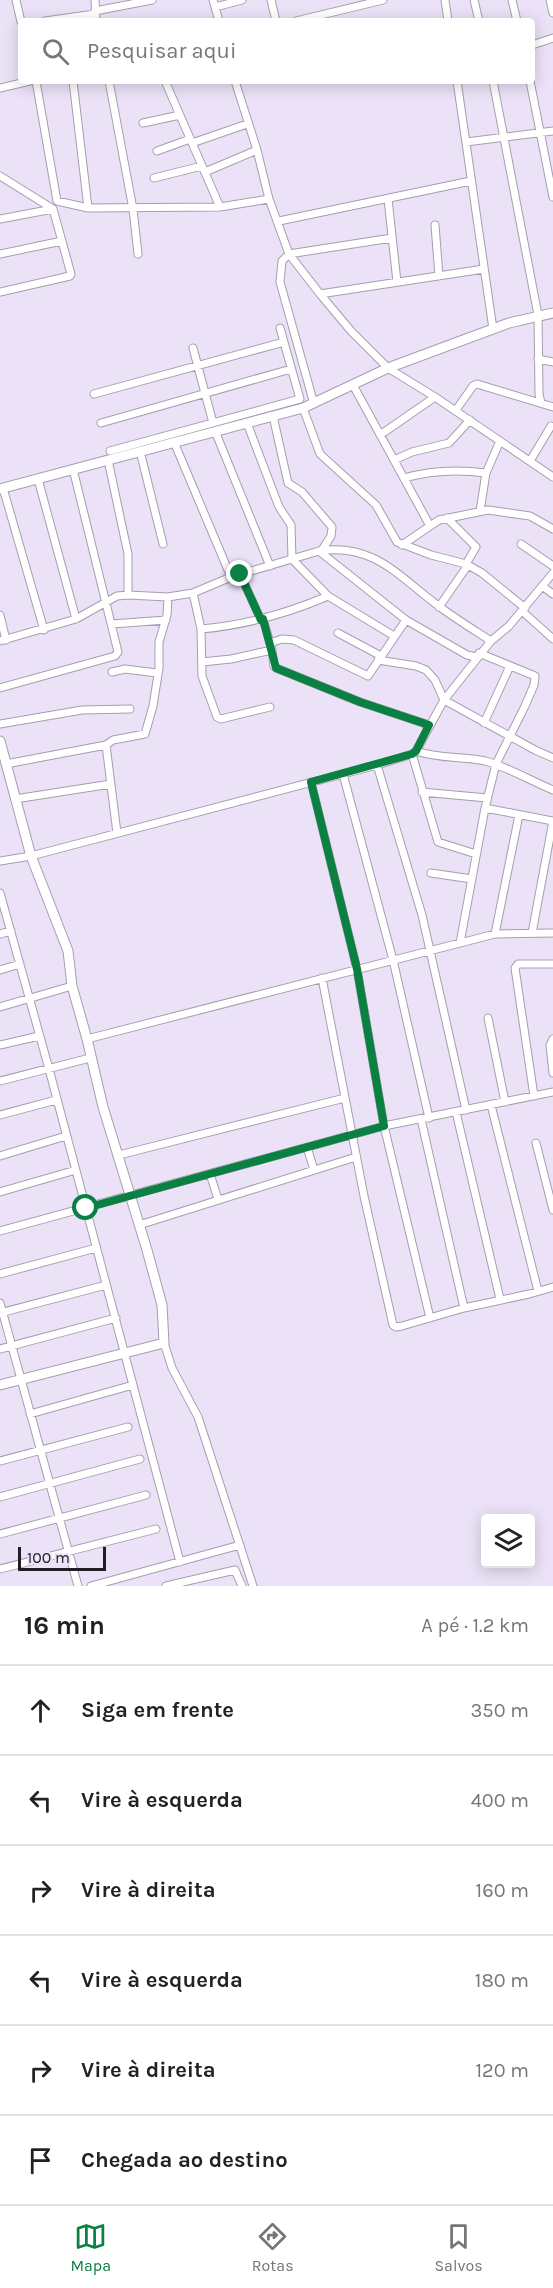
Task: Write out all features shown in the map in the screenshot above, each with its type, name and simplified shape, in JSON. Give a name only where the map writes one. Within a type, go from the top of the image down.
[{"type":"street","points":[[16,0],[20,18]]},
{"type":"street","points":[[95,0],[95,15]]},
{"type":"street","points":[[70,18],[95,15],[152,0]]},
{"type":"street","points":[[218,18],[214,3],[242,0]]},
{"type":"street","points":[[271,0],[275,18]]},
{"type":"street","points":[[308,18],[383,0]]},
{"type":"street","points":[[445,0],[448,18]]},
{"type":"street","points":[[474,0],[478,18]]},
{"type":"street","points":[[512,0],[516,18]]},
{"type":"street","points":[[550,0],[553,13]]},
{"type":"street","points":[[535,44],[553,38]]},
{"type":"street","points":[[0,88],[18,84]]},
{"type":"street","points":[[37,84],[57,201],[88,208],[132,209],[220,207],[269,199]]},
{"type":"street","points":[[74,84],[88,208]]},
{"type":"street","points":[[110,84],[138,254]]},
{"type":"street","points":[[166,84],[220,207]]},
{"type":"street","points":[[236,84],[257,150],[269,199],[290,254],[320,294],[351,331],[388,368],[470,420],[553,477]]},
{"type":"street","points":[[457,84],[493,329]]},
{"type":"street","points":[[494,84],[538,315],[539,394],[542,403]]},
{"type":"street","points":[[531,84],[553,197]]},
{"type":"street","points":[[143,123],[180,115]]},
{"type":"street","points":[[157,151],[247,124]]},
{"type":"street","points":[[466,142],[553,131]]},
{"type":"street","points":[[154,178],[203,169],[257,150]]},
{"type":"street","points":[[0,176],[53,209],[70,276],[0,292]]},
{"type":"street","points":[[279,221],[471,182]]},
{"type":"street","points":[[388,199],[397,282]]},
{"type":"street","points":[[0,219],[53,209]]},
{"type":"street","points":[[435,225],[439,276]]},
{"type":"street","points":[[314,404],[280,282],[282,261],[290,254],[392,238]]},
{"type":"street","points":[[0,254],[62,241]]},
{"type":"street","points":[[320,294],[484,269]]},
{"type":"street","points":[[44,630],[2,489],[214,427],[247,423],[303,408],[388,368],[493,329],[538,315],[553,313]]},
{"type":"street","points":[[109,456],[174,442],[300,399],[280,328]]},
{"type":"street","points":[[94,394],[284,342]]},
{"type":"street","points":[[193,348],[214,427],[270,566]]},
{"type":"street","points":[[538,359],[553,362]]},
{"type":"street","points":[[101,423],[291,369]]},
{"type":"street","points":[[456,411],[473,386],[477,384],[553,407]]},
{"type":"street","points":[[353,385],[430,526]]},
{"type":"street","points":[[380,435],[435,397]]},
{"type":"street","points":[[303,408],[320,454],[376,505],[394,538],[402,545],[467,565],[482,573],[524,609],[553,639]]},
{"type":"street","points":[[273,416],[288,483],[302,492],[332,527],[331,536],[320,551]]},
{"type":"street","points":[[394,460],[412,452],[449,443],[470,420]]},
{"type":"street","points":[[247,423],[279,507],[291,525],[292,559],[328,596],[394,636]]},
{"type":"street","points":[[530,461],[551,426]]},
{"type":"street","points":[[480,512],[486,473],[501,441]]},
{"type":"street","points":[[174,442],[231,577]]},
{"type":"street","points":[[140,451],[163,544]]},
{"type":"street","points":[[109,456],[128,554],[128,595]]},
{"type":"street","points":[[0,688],[115,656],[118,652],[73,470]]},
{"type":"street","points":[[404,478],[430,471],[486,473]]},
{"type":"street","points":[[38,479],[76,619]]},
{"type":"street","points":[[402,545],[436,521],[495,510],[530,516],[553,529]]},
{"type":"street","points":[[439,607],[476,547],[447,518]]},
{"type":"street","points":[[521,544],[553,566]]},
{"type":"street","points":[[0,615],[3,640],[76,619],[117,596],[168,597],[193,593],[240,574],[333,549],[363,552],[410,581],[439,607],[491,641]]},
{"type":"street","points":[[320,551],[406,620],[467,655],[478,655],[535,676],[534,685],[496,764],[487,798],[460,943]]},
{"type":"street","points":[[476,854],[438,842],[422,792],[414,752],[444,700],[478,655],[509,626],[553,573]]},
{"type":"street","points":[[240,574],[262,619],[271,646],[274,666],[360,702],[429,725]]},
{"type":"street","points":[[542,586],[553,594]]},
{"type":"street","points":[[193,593],[201,629],[202,676],[218,718],[270,707]]},
{"type":"street","points":[[201,629],[262,619],[296,610],[328,596]]},
{"type":"street","points":[[6,764],[106,745],[113,740],[147,732],[157,673],[159,642],[166,620],[168,597]]},
{"type":"street","points":[[112,624],[166,620]]},
{"type":"street","points":[[202,662],[231,659],[271,646],[282,639],[294,640],[368,676],[406,620]]},
{"type":"street","points":[[338,633],[380,658],[426,670],[435,680],[444,700],[553,758]]},
{"type":"street","points":[[484,723],[510,666]]},
{"type":"street","points":[[112,672],[125,669],[157,673]]},
{"type":"street","points":[[0,724],[82,710],[130,709]]},
{"type":"street","points":[[106,745],[117,833]]},
{"type":"street","points":[[1,748],[31,856],[68,951],[72,986],[103,1107],[162,1305],[164,1343],[172,1368],[198,1416],[253,1586]]},
{"type":"street","points":[[0,861],[31,856],[343,774],[414,752],[496,764],[553,790]]},
{"type":"street","points":[[377,765],[422,915],[466,1110]]},
{"type":"street","points":[[343,774],[393,960],[464,1308]]},
{"type":"street","points":[[311,782],[357,969],[384,1126],[430,1318]]},
{"type":"street","points":[[15,799],[111,784]]},
{"type":"street","points":[[422,792],[487,798]]},
{"type":"street","points":[[485,808],[553,821],[532,933]]},
{"type":"street","points":[[495,934],[519,815]]},
{"type":"street","points":[[431,873],[472,879]]},
{"type":"street","points":[[0,896],[49,1069],[180,1562]]},
{"type":"street","points":[[0,934],[11,931]]},
{"type":"street","points":[[87,1039],[495,934],[553,933]]},
{"type":"street","points":[[0,970],[20,964]]},
{"type":"street","points":[[534,1096],[515,968],[518,964],[553,964]]},
{"type":"street","points":[[322,978],[356,1157],[393,1325],[396,1328],[464,1308],[553,1287]]},
{"type":"street","points":[[0,1007],[72,986]]},
{"type":"street","points":[[488,1018],[505,1102]]},
{"type":"street","points":[[0,1045],[39,1036]]},
{"type":"street","points":[[553,1039],[550,1045],[553,1073]]},
{"type":"street","points":[[0,1081],[90,1058]]},
{"type":"street","points":[[0,1231],[384,1126],[553,1092]]},
{"type":"street","points":[[119,1155],[345,1098]]},
{"type":"street","points":[[0,1115],[57,1100]]},
{"type":"street","points":[[491,1105],[538,1291]]},
{"type":"street","points":[[456,1112],[500,1299]]},
{"type":"street","points":[[0,1156],[66,1136]]},
{"type":"street","points":[[536,1143],[553,1210]]},
{"type":"street","points":[[307,1147],[314,1170]]},
{"type":"street","points":[[139,1225],[356,1157]]},
{"type":"street","points":[[0,1192],[76,1170]]},
{"type":"street","points":[[210,1174],[218,1199]]},
{"type":"street","points":[[0,1274],[96,1248]]},
{"type":"street","points":[[1,1313],[106,1285]]},
{"type":"street","points":[[0,1303],[78,1586]]},
{"type":"street","points":[[0,1349],[116,1318]]},
{"type":"street","points":[[0,1385],[164,1343]]},
{"type":"street","points":[[30,1414],[133,1385]]},
{"type":"street","points":[[0,1461],[128,1427]]},
{"type":"street","points":[[0,1497],[140,1459]]},
{"type":"street","points":[[0,1534],[146,1495]]},
{"type":"street","points":[[0,1569],[156,1529]]},
{"type":"street","points":[[91,1586],[240,1545]]},
{"type":"street","points":[[166,1586],[190,1583],[236,1570],[242,1586]]},
{"type":"route","points":[[86,1208],[384,1126],[357,969],[311,782],[412,754],[416,751],[429,725],[360,702],[276,668],[263,619],[261,620],[240,574]]}]
